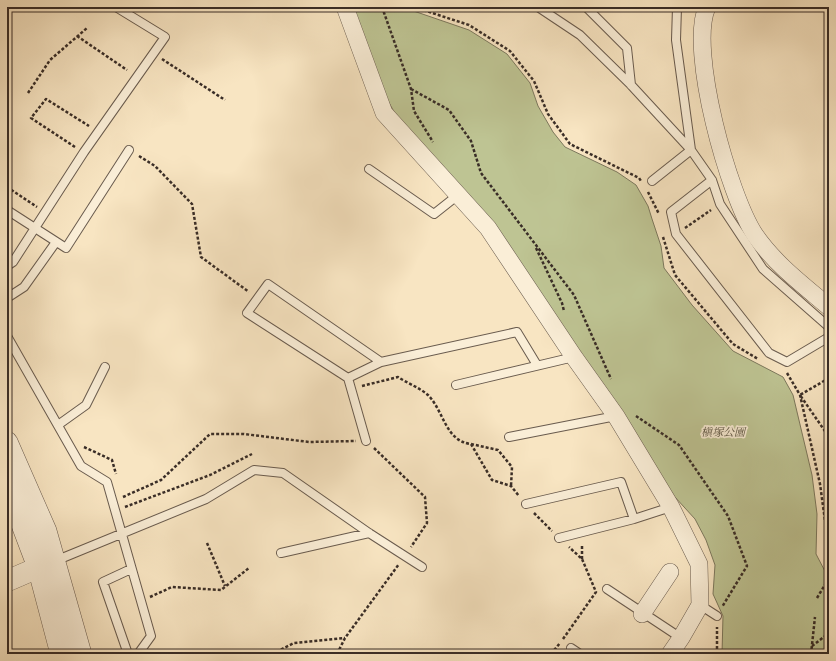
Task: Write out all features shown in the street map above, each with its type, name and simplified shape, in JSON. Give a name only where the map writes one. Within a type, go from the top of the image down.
[{"type":"street","points":[[345,7],[384,113],[488,228],[574,357],[623,414],[671,507],[699,564],[700,605],[670,654]]},
{"type":"street","points":[[707,7],[704,14],[702,59],[717,134],[735,194],[769,265],[829,308]]},
{"type":"street","points":[[7,442],[46,531],[46,564],[61,654]]},
{"type":"street","points":[[7,485],[46,564],[81,654]]},
{"type":"street","points":[[7,581],[46,564]]},
{"type":"street","points":[[642,614],[670,572]]},
{"type":"lane","points":[[7,266],[13,262],[84,152],[165,37],[116,7]]},
{"type":"lane","points":[[538,7],[580,35],[631,85],[691,150],[712,180],[720,204],[769,265],[829,327]]},
{"type":"lane","points":[[586,7],[627,48],[631,85]]},
{"type":"lane","points":[[677,7],[676,40],[691,150]]},
{"type":"lane","points":[[7,210],[66,248],[129,150]]},
{"type":"lane","points":[[652,181],[691,150]]},
{"type":"lane","points":[[370,169],[434,214],[458,194]]},
{"type":"lane","points":[[712,180],[671,212],[676,234],[769,353],[787,362],[829,337]]},
{"type":"lane","points":[[7,298],[24,287],[56,242]]},
{"type":"lane","points":[[366,441],[348,378],[247,313],[268,284],[381,362]]},
{"type":"lane","points":[[348,378],[381,362],[517,332],[537,364]]},
{"type":"lane","points":[[7,336],[80,466],[107,482],[151,636],[138,654]]},
{"type":"lane","points":[[456,385],[537,364],[574,357]]},
{"type":"lane","points":[[58,425],[86,405],[105,367]]},
{"type":"lane","points":[[509,437],[623,414]]},
{"type":"lane","points":[[46,564],[206,499],[254,470],[283,473],[369,533],[422,567]]},
{"type":"lane","points":[[526,504],[621,482],[634,519]]},
{"type":"lane","points":[[560,538],[634,519],[671,507]]},
{"type":"lane","points":[[281,553],[369,533]]},
{"type":"lane","points":[[128,654],[103,582],[132,569]]},
{"type":"lane","points":[[607,589],[642,614],[681,638]]},
{"type":"lane","points":[[700,605],[717,616]]},
{"type":"lane","points":[[571,648],[580,654]]},
{"type":"path","points":[[382,7],[411,89],[414,111],[434,143]]},
{"type":"path","points":[[414,7],[469,25],[510,51],[534,81],[548,114],[570,144],[639,178],[642,182]]},
{"type":"path","points":[[28,93],[50,60],[87,28]]},
{"type":"path","points":[[77,36],[127,70]]},
{"type":"path","points":[[154,54],[225,100]]},
{"type":"path","points":[[411,89],[449,110],[471,141],[481,173],[534,244],[574,294],[611,380]]},
{"type":"path","points":[[84,152],[31,118],[46,99],[98,132]]},
{"type":"path","points":[[129,150],[155,166],[192,204],[201,257],[258,299]]},
{"type":"path","points":[[7,187],[45,213]]},
{"type":"path","points":[[645,187],[660,218]]},
{"type":"path","points":[[665,245],[676,234],[720,204]]},
{"type":"path","points":[[662,232],[675,275],[733,344],[760,360]]},
{"type":"path","points":[[534,244],[562,303],[565,319]]},
{"type":"path","points":[[785,371],[829,437]]},
{"type":"path","points":[[351,388],[398,378],[428,395],[454,437],[465,444],[498,450],[512,468],[511,486]]},
{"type":"path","points":[[800,395],[829,378]]},
{"type":"path","points":[[800,395],[820,484],[829,550]]},
{"type":"path","points":[[623,414],[679,445],[728,516],[747,566],[717,616],[717,654]]},
{"type":"path","points":[[471,444],[492,480],[511,486],[526,504],[582,559],[596,592],[551,654]]},
{"type":"path","points":[[115,510],[210,475],[252,454]]},
{"type":"path","points":[[206,543],[225,586]]},
{"type":"path","points":[[337,654],[345,638],[404,556]]},
{"type":"path","points":[[141,601],[172,587],[221,590],[249,568]]},
{"type":"path","points":[[817,598],[829,578]]},
{"type":"path","points":[[811,654],[815,617]]},
{"type":"path","points":[[812,646],[829,633]]},
{"type":"path","points":[[272,654],[294,644],[345,638]]},
{"type":"green space","name":"槇塚公園","points":[[352,7],[402,7],[469,30],[507,54],[530,83],[538,106],[553,132],[565,147],[617,172],[636,185],[648,206],[661,246],[664,268],[692,305],[733,351],[783,377],[793,395],[812,475],[817,514],[816,554],[829,579],[829,654],[722,654],[723,616],[713,594],[715,565],[706,540],[695,519],[674,496],[485,212],[455,184],[398,119],[387,99]]}]
